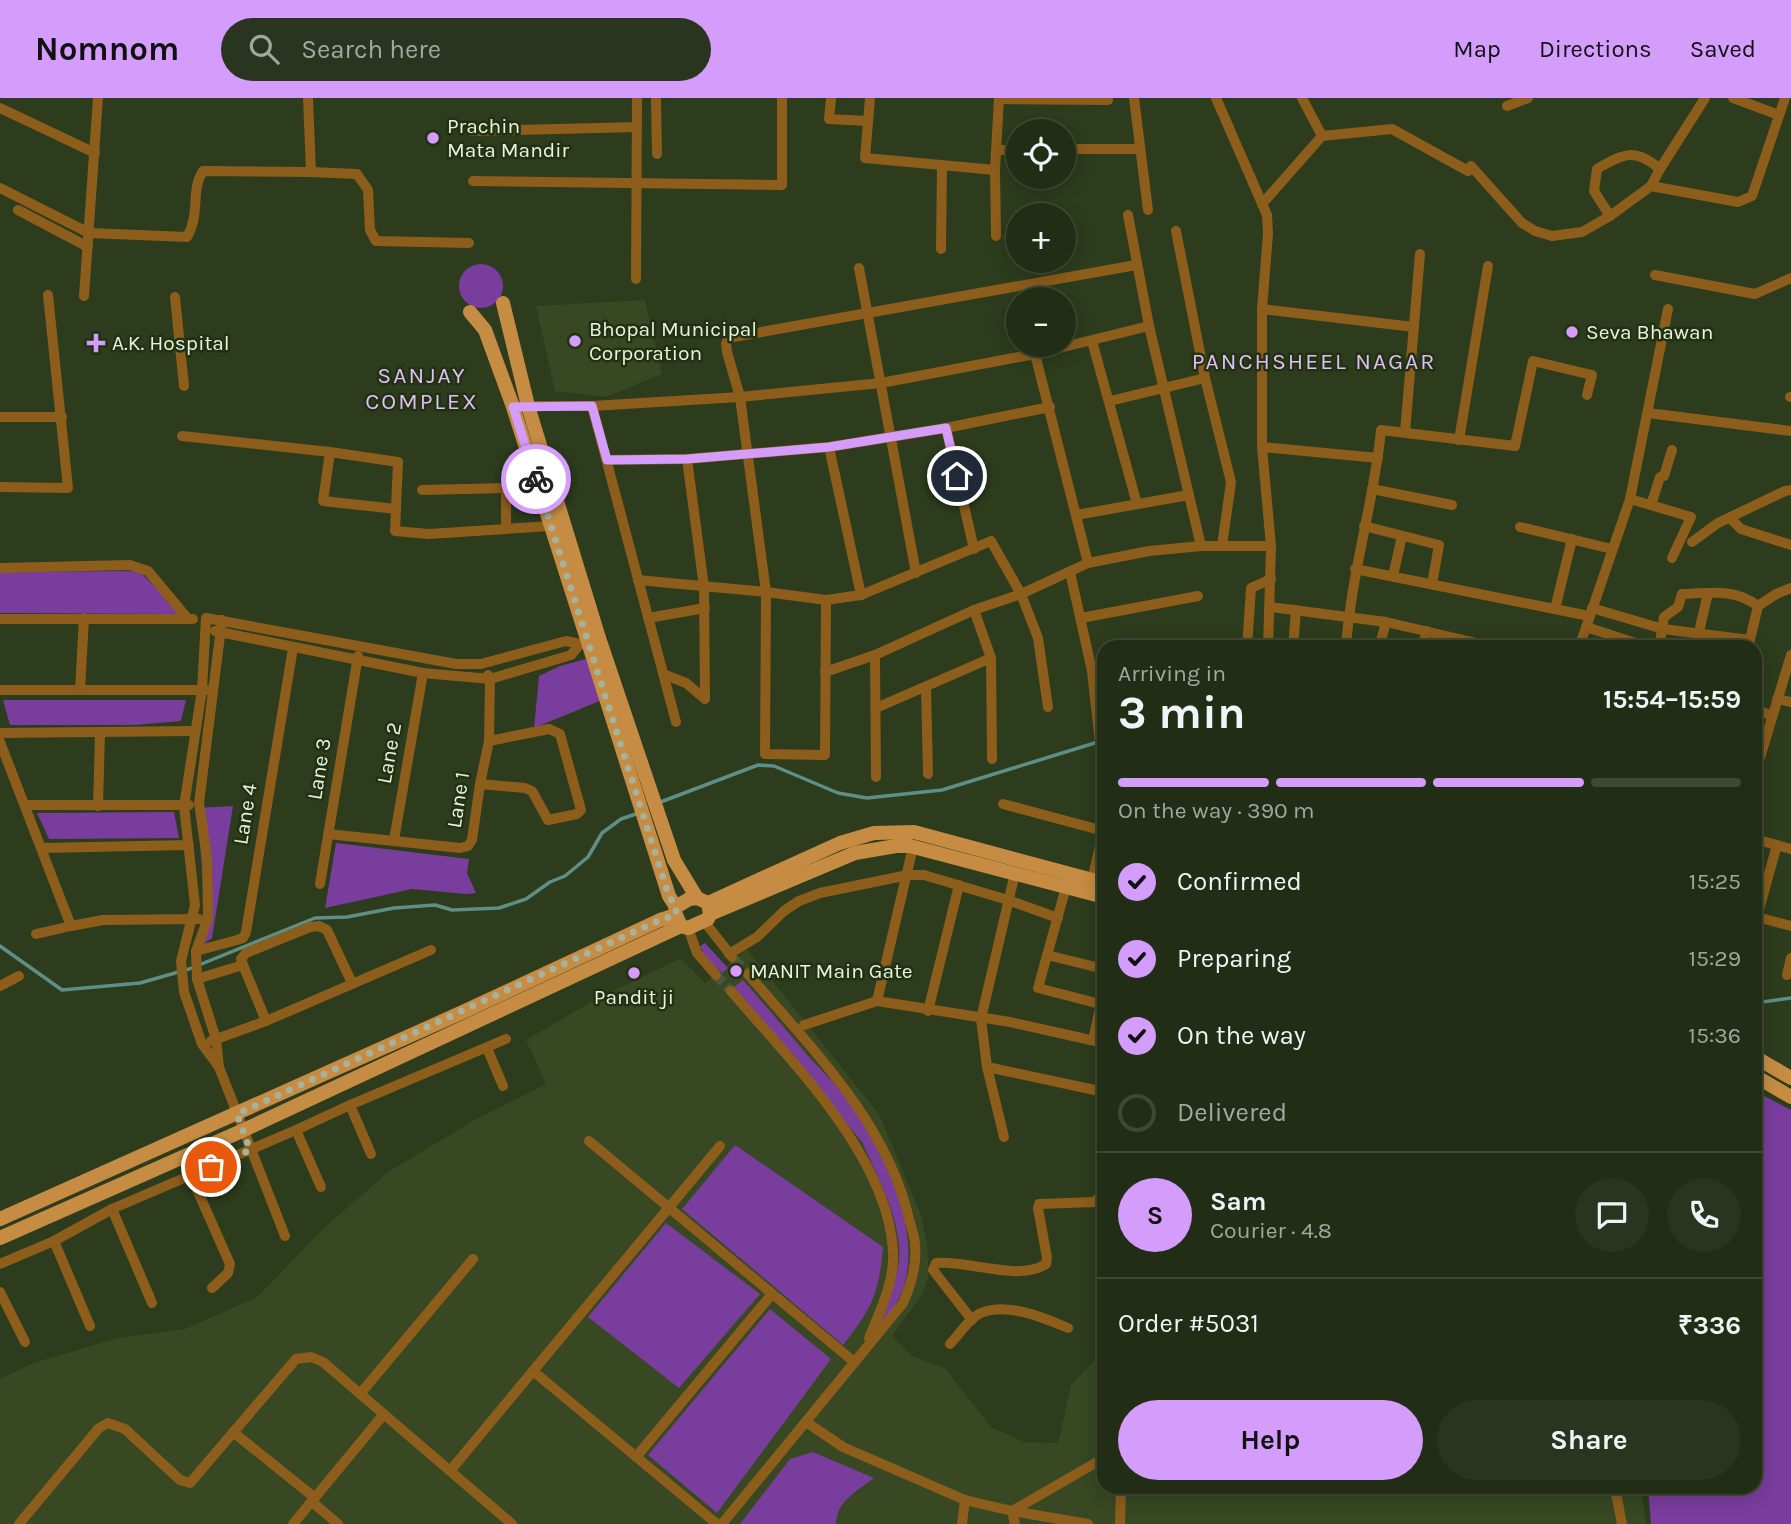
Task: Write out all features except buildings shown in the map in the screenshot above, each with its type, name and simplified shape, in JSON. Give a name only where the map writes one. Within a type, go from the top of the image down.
[{"type":"main road","points":[[503,303],[589,641]]},
{"type":"main road","points":[[470,312],[485,330],[513,407],[589,641],[653,822],[669,896],[680,919]]},
{"type":"main road","points":[[653,822],[705,909]]},
{"type":"main road","points":[[705,909],[839,843],[874,833],[914,831],[1097,881]]},
{"type":"main road","points":[[0,1238],[244,1130],[680,919],[855,853],[896,846],[914,847],[1097,895]]},
{"type":"main road","points":[[680,919],[689,899],[705,909]]},
{"type":"main road","points":[[0,1219],[237,1114],[660,920],[680,919]]},
{"type":"main road","points":[[1762,1061],[1791,1078]]},
{"type":"main road","points":[[1762,1080],[1791,1097]]},
{"type":"street","points":[[83,296],[98,98]]},
{"type":"street","points":[[308,98],[311,172]]},
{"type":"street","points":[[636,279],[637,98]]},
{"type":"street","points":[[656,98],[657,155]]},
{"type":"street","points":[[473,181],[782,185],[782,98]]},
{"type":"street","points":[[831,98],[829,119],[868,121]]},
{"type":"street","points":[[870,98],[865,158],[995,170]]},
{"type":"street","points":[[996,236],[995,170],[999,98],[1108,100]]},
{"type":"street","points":[[1134,98],[1148,210]]},
{"type":"street","points":[[1216,98],[1267,215],[1262,309],[1262,447],[1271,546],[1268,640]]},
{"type":"street","points":[[1302,98],[1322,136]]},
{"type":"street","points":[[1507,106],[1528,98]]},
{"type":"street","points":[[1262,204],[1322,136],[1392,129],[1470,169],[1522,223],[1535,231],[1552,236],[1582,232],[1610,216],[1651,186],[1705,98]]},
{"type":"street","points":[[1733,98],[1779,115]]},
{"type":"street","points":[[1651,186],[1738,202],[1752,196],[1785,98]]},
{"type":"street","points":[[0,107],[95,153]]},
{"type":"street","points":[[472,131],[637,127]]},
{"type":"street","points":[[1076,149],[1140,149]]},
{"type":"street","points":[[996,150],[1006,150]]},
{"type":"street","points":[[1610,216],[1594,191],[1597,169],[1615,158],[1633,153],[1645,157],[1660,169]]},
{"type":"street","points":[[941,249],[942,165]]},
{"type":"street","points":[[0,188],[89,233],[187,237],[195,224],[197,180],[203,171],[357,174],[368,190],[370,230],[376,241],[469,243]]},
{"type":"street","points":[[18,210],[88,247]]},
{"type":"street","points":[[1128,215],[1162,387],[1201,547]]},
{"type":"street","points":[[1175,231],[1205,378],[1231,482],[1222,546]]},
{"type":"street","points":[[1405,432],[1420,254]]},
{"type":"street","points":[[826,600],[825,755],[765,754],[765,592],[740,397],[727,352],[728,338],[1136,265]]},
{"type":"street","points":[[1459,440],[1488,266]]},
{"type":"street","points":[[859,268],[916,573]]},
{"type":"street","points":[[1655,275],[1755,294],[1791,278]]},
{"type":"street","points":[[0,487],[68,488],[48,295]]},
{"type":"street","points":[[175,297],[184,386]]},
{"type":"street","points":[[1262,309],[1414,327]]},
{"type":"street","points":[[1582,640],[1630,499],[1668,309]]},
{"type":"street","points":[[1076,345],[1149,326]]},
{"type":"street","points":[[1092,341],[1137,504]]},
{"type":"street","points":[[513,407],[592,406],[740,397],[880,383],[1019,357]]},
{"type":"street","points":[[1036,357],[1088,563]]},
{"type":"street","points":[[1346,640],[1355,569],[1378,458],[1381,430],[1515,446],[1533,361],[1592,375],[1587,395]]},
{"type":"street","points":[[1110,401],[1205,378]]},
{"type":"street","points":[[592,406],[676,722]]},
{"type":"street","points":[[607,460],[687,459],[829,447],[946,428],[1050,407]]},
{"type":"street","points":[[1648,413],[1791,431]]},
{"type":"street","points":[[0,417],[62,417]]},
{"type":"street","points":[[946,428],[974,549]]},
{"type":"street","points":[[182,436],[398,462],[395,531],[429,534],[551,526]]},
{"type":"street","points":[[829,447],[861,595]]},
{"type":"street","points":[[1262,447],[1378,458]]},
{"type":"street","points":[[1651,505],[1672,450]]},
{"type":"street","points":[[330,452],[323,501],[396,509]]},
{"type":"street","points":[[663,674],[686,683],[705,699],[704,587],[687,459]]},
{"type":"street","points":[[422,490],[506,488],[532,465]]},
{"type":"street","points":[[506,488],[506,529]]},
{"type":"street","points":[[1372,489],[1452,505]]},
{"type":"street","points":[[1692,542],[1718,523],[1791,490]]},
{"type":"street","points":[[1076,515],[1189,495]]},
{"type":"street","points":[[1630,499],[1691,517],[1672,558]]},
{"type":"street","points":[[1730,518],[1741,529],[1791,545]]},
{"type":"street","points":[[1364,526],[1439,545],[1432,584]]},
{"type":"street","points":[[1520,527],[1612,549]]},
{"type":"street","points":[[1393,576],[1402,536]]},
{"type":"street","points":[[1555,609],[1572,539]]},
{"type":"street","points":[[638,580],[826,600],[861,595],[991,541],[1021,594],[1038,638],[1048,706]]},
{"type":"street","points":[[825,672],[875,655],[1088,563],[1149,551],[1271,546]]},
{"type":"street","points":[[0,568],[130,565],[142,568],[148,571],[188,619]]},
{"type":"street","points":[[1355,569],[1589,617],[1699,632],[1732,640]]},
{"type":"street","points":[[1070,572],[1097,705]]},
{"type":"street","points":[[1248,640],[1251,588],[1272,579]]},
{"type":"street","points":[[1750,640],[1758,606],[1791,588]]},
{"type":"street","points":[[1661,640],[1664,617],[1678,607],[1682,594],[1729,592],[1746,597],[1758,606]]},
{"type":"street","points":[[1699,632],[1708,593]]},
{"type":"street","points":[[1081,618],[1198,596]]},
{"type":"street","points":[[1270,607],[1386,622],[1465,640]]},
{"type":"street","points":[[648,618],[705,608]]},
{"type":"street","points":[[974,610],[991,658],[992,759]]},
{"type":"street","points":[[1294,640],[1296,610]]},
{"type":"street","points":[[1589,617],[1635,640]]},
{"type":"street","points":[[0,618],[188,619],[456,664],[481,664],[566,641],[589,641]]},
{"type":"street","points":[[80,690],[84,618]]},
{"type":"street","points":[[1381,640],[1386,622]]},
{"type":"street","points":[[206,624],[208,690],[199,803],[207,858],[208,918],[196,955],[197,976],[216,1039],[219,1067],[285,1236]]},
{"type":"street","points":[[221,626],[293,648],[424,673],[490,680],[571,654],[589,641]]},
{"type":"street","points":[[219,1067],[202,1044],[184,992],[181,961],[195,905],[184,806],[194,731],[208,690],[221,626]]},
{"type":"street","points":[[1424,640],[1427,631]]},
{"type":"street","name":"Lane 3","points":[[320,884],[359,646]]},
{"type":"street","name":"Lane 4","points":[[196,955],[243,938],[246,932],[293,648]]},
{"type":"street","points":[[875,655],[876,777]]},
{"type":"street","points":[[1762,750],[1791,655]]},
{"type":"street","points":[[876,708],[991,658]]},
{"type":"street","points":[[481,664],[490,680]]},
{"type":"street","points":[[1091,671],[1097,670]]},
{"type":"street","name":"Lane 2","points":[[394,840],[424,673]]},
{"type":"street","name":"Lane 1","points":[[328,834],[460,848],[468,846],[472,840],[489,741],[490,680]]},
{"type":"street","points":[[926,687],[928,774]]},
{"type":"street","points":[[0,690],[208,690]]},
{"type":"street","points":[[1777,699],[1791,702]]},
{"type":"street","points":[[1762,712],[1772,715]]},
{"type":"street","points":[[480,784],[532,791],[548,820],[577,814],[581,810],[560,734],[556,730],[549,729],[489,741]]},
{"type":"street","points":[[0,733],[194,731]]},
{"type":"street","points":[[98,806],[100,733]]},
{"type":"street","points":[[0,742],[71,926]]},
{"type":"street","points":[[25,805],[184,806],[199,803]]},
{"type":"street","points":[[1003,804],[1097,828]]},
{"type":"street","points":[[1762,841],[1791,849]]},
{"type":"street","points":[[42,848],[189,845]]},
{"type":"street","points":[[1762,899],[1777,845]]},
{"type":"street","points":[[877,1001],[914,847]]},
{"type":"street","points":[[1004,1137],[987,1067],[981,1019],[1015,873]]},
{"type":"street","points":[[705,909],[732,957],[799,901],[820,893],[908,875],[924,875],[959,885],[1058,918]]},
{"type":"street","points":[[928,1011],[959,885]]},
{"type":"street","points":[[1066,887],[1038,988],[1097,1003]]},
{"type":"street","points":[[36,934],[103,920],[208,918]]},
{"type":"street","points":[[680,919],[696,953],[716,975]]},
{"type":"street","points":[[1762,922],[1791,926]]},
{"type":"street","points":[[266,1021],[241,959],[246,954],[310,927],[319,926],[327,930],[352,983]]},
{"type":"street","points":[[202,1044],[266,1021],[431,950]]},
{"type":"street","points":[[1047,955],[1097,967]]},
{"type":"street","points":[[1787,975],[1791,958]]},
{"type":"street","points":[[197,976],[243,965]]},
{"type":"street","points":[[533,1371],[719,1524],[903,1303],[913,1278],[915,1245],[892,1163],[844,1088],[748,974]]},
{"type":"street","points":[[0,986],[19,976]]},
{"type":"street","points":[[731,991],[831,1110],[874,1180],[886,1213],[893,1251],[890,1281],[867,1344]]},
{"type":"street","points":[[804,1025],[877,1001],[1010,1022],[1097,1042]]},
{"type":"street","points":[[0,1264],[54,1241],[112,1209],[349,1105],[506,1040]]},
{"type":"street","points":[[487,1048],[503,1086]]},
{"type":"street","points":[[987,1067],[1097,1091]]},
{"type":"street","points":[[349,1105],[371,1154]]},
{"type":"street","points":[[296,1130],[321,1187]]},
{"type":"street","points":[[589,1141],[853,1361]]},
{"type":"street","points":[[450,1471],[720,1146]]},
{"type":"street","points":[[191,1176],[230,1264],[228,1273],[212,1288]]},
{"type":"street","points":[[972,1321],[933,1270],[933,1266],[940,1263],[1014,1270],[1041,1267],[1046,1264],[1047,1258],[1039,1205],[1095,1202],[1097,1200]]},
{"type":"street","points":[[112,1209],[152,1303]]},
{"type":"street","points":[[54,1241],[90,1326]]},
{"type":"street","points":[[360,1394],[473,1259]]},
{"type":"street","points":[[0,1292],[25,1342]]},
{"type":"street","points":[[636,1457],[772,1294]]},
{"type":"street","points":[[950,1344],[980,1313],[1009,1310],[1036,1314],[1068,1328]]},
{"type":"street","points":[[0,1320],[11,1314]]},
{"type":"street","points":[[19,1524],[99,1428],[107,1423],[125,1429],[180,1479],[190,1483],[296,1359],[304,1357],[323,1362],[512,1524]]},
{"type":"street","points":[[293,1524],[384,1415]]},
{"type":"street","points":[[806,1422],[843,1447],[965,1500],[1088,1524]]},
{"type":"street","points":[[233,1432],[338,1524]]},
{"type":"street","points":[[1012,1511],[1097,1462]]},
{"type":"street","points":[[1120,1524],[1121,1494]]},
{"type":"street","points":[[1616,1494],[1622,1524]]},
{"type":"street","points":[[962,1524],[965,1500]]},
{"type":"street","points":[[1012,1511],[1015,1524]]},
{"type":"shaded area","points":[[481,264],[490,265],[497,270],[502,277],[502,295],[497,302],[490,307],[481,308],[472,307],[465,302],[460,295],[459,286],[460,277],[465,270],[472,265]]},
{"type":"shaded area","points":[[645,300],[662,374],[606,397],[555,391],[536,306]]},
{"type":"shaded area","points":[[139,571],[182,614],[0,613],[0,572]]},
{"type":"shaded area","points":[[586,659],[602,700],[534,728],[539,676],[560,666]]},
{"type":"shaded area","points":[[3,700],[186,700],[181,721],[135,725],[10,725]]},
{"type":"shaded area","points":[[233,806],[212,938],[202,945],[206,918],[197,808]]},
{"type":"shaded area","points":[[174,812],[179,838],[49,839],[37,813]]},
{"type":"shaded area","points":[[336,843],[469,859],[467,873],[476,893],[412,889],[325,908]]},
{"type":"shaded area","points":[[705,943],[728,968],[722,973],[705,957],[700,946]]},
{"type":"shaded area","points":[[747,949],[879,1114],[921,1215],[928,1250],[928,1276],[922,1295],[892,1336],[912,1356],[945,1368],[991,1427],[1024,1442],[1058,1443],[1071,1385],[1097,1357],[1097,1494],[1642,1494],[1646,1524],[0,1524],[0,1379],[31,1364],[117,1338],[185,1329],[257,1297],[325,1227],[388,1172],[478,1118],[546,1084],[526,1040],[596,999],[681,958],[705,983]]},
{"type":"shaded area","points":[[743,980],[844,1095],[879,1152],[892,1181],[903,1213],[908,1244],[907,1274],[897,1301],[878,1325],[894,1281],[899,1252],[898,1236],[883,1187],[862,1142],[734,987]]},
{"type":"shaded area","points":[[1762,1095],[1791,1110],[1791,1524],[1651,1524],[1648,1494],[1762,1494]]},
{"type":"shaded area","points":[[735,1145],[883,1247],[879,1277],[872,1300],[861,1321],[843,1345],[682,1209]]},
{"type":"shaded area","points":[[666,1223],[760,1294],[679,1388],[588,1317]]},
{"type":"shaded area","points":[[770,1309],[831,1359],[717,1513],[648,1455]]},
{"type":"shaded area","points":[[813,1452],[874,1478],[844,1503],[836,1524],[740,1524],[790,1459]]},
{"type":"waterway","points":[[658,803],[758,765],[774,766],[838,793],[867,798],[942,790],[1097,742]]},
{"type":"waterway","points":[[0,946],[62,990],[140,983],[189,969],[315,918],[347,917],[394,908],[435,905],[452,910],[499,908],[526,899],[550,882],[565,876],[588,857],[602,833],[621,819],[639,813]]},
{"type":"waterway","points":[[1762,1002],[1791,998]]},
{"type":"tunnel","points":[[734,959],[748,974]]},
{"type":"tunnel","points":[[716,975],[731,991]]},
{"type":"way so far","points":[[211,1167],[250,1150],[237,1114],[676,915],[676,907],[669,896],[536,479]]},
{"type":"place","name":"Prachin Mata Mandir","points":[[433,138]]},
{"type":"place","name":"Seva Bhawan","points":[[1572,332]]},
{"type":"place","name":"Bhopal Municipal Corporation","points":[[575,341]]},
{"type":"place","name":"A.K. Hospital","points":[[96,343]]},
{"type":"place","name":"MANIT Main Gate","points":[[736,971]]},
{"type":"place","name":"Pandit ji","points":[[634,973]]},
{"type":"district","name":"PANCHSHEEL NAGAR","points":[[1314,361]]},
{"type":"district","name":"SANJAY COMPLEX","points":[[422,388]]},
{"type":"route","points":[[536,479],[513,407],[592,406],[607,460],[687,459],[829,447],[946,428],[957,476]]}]
